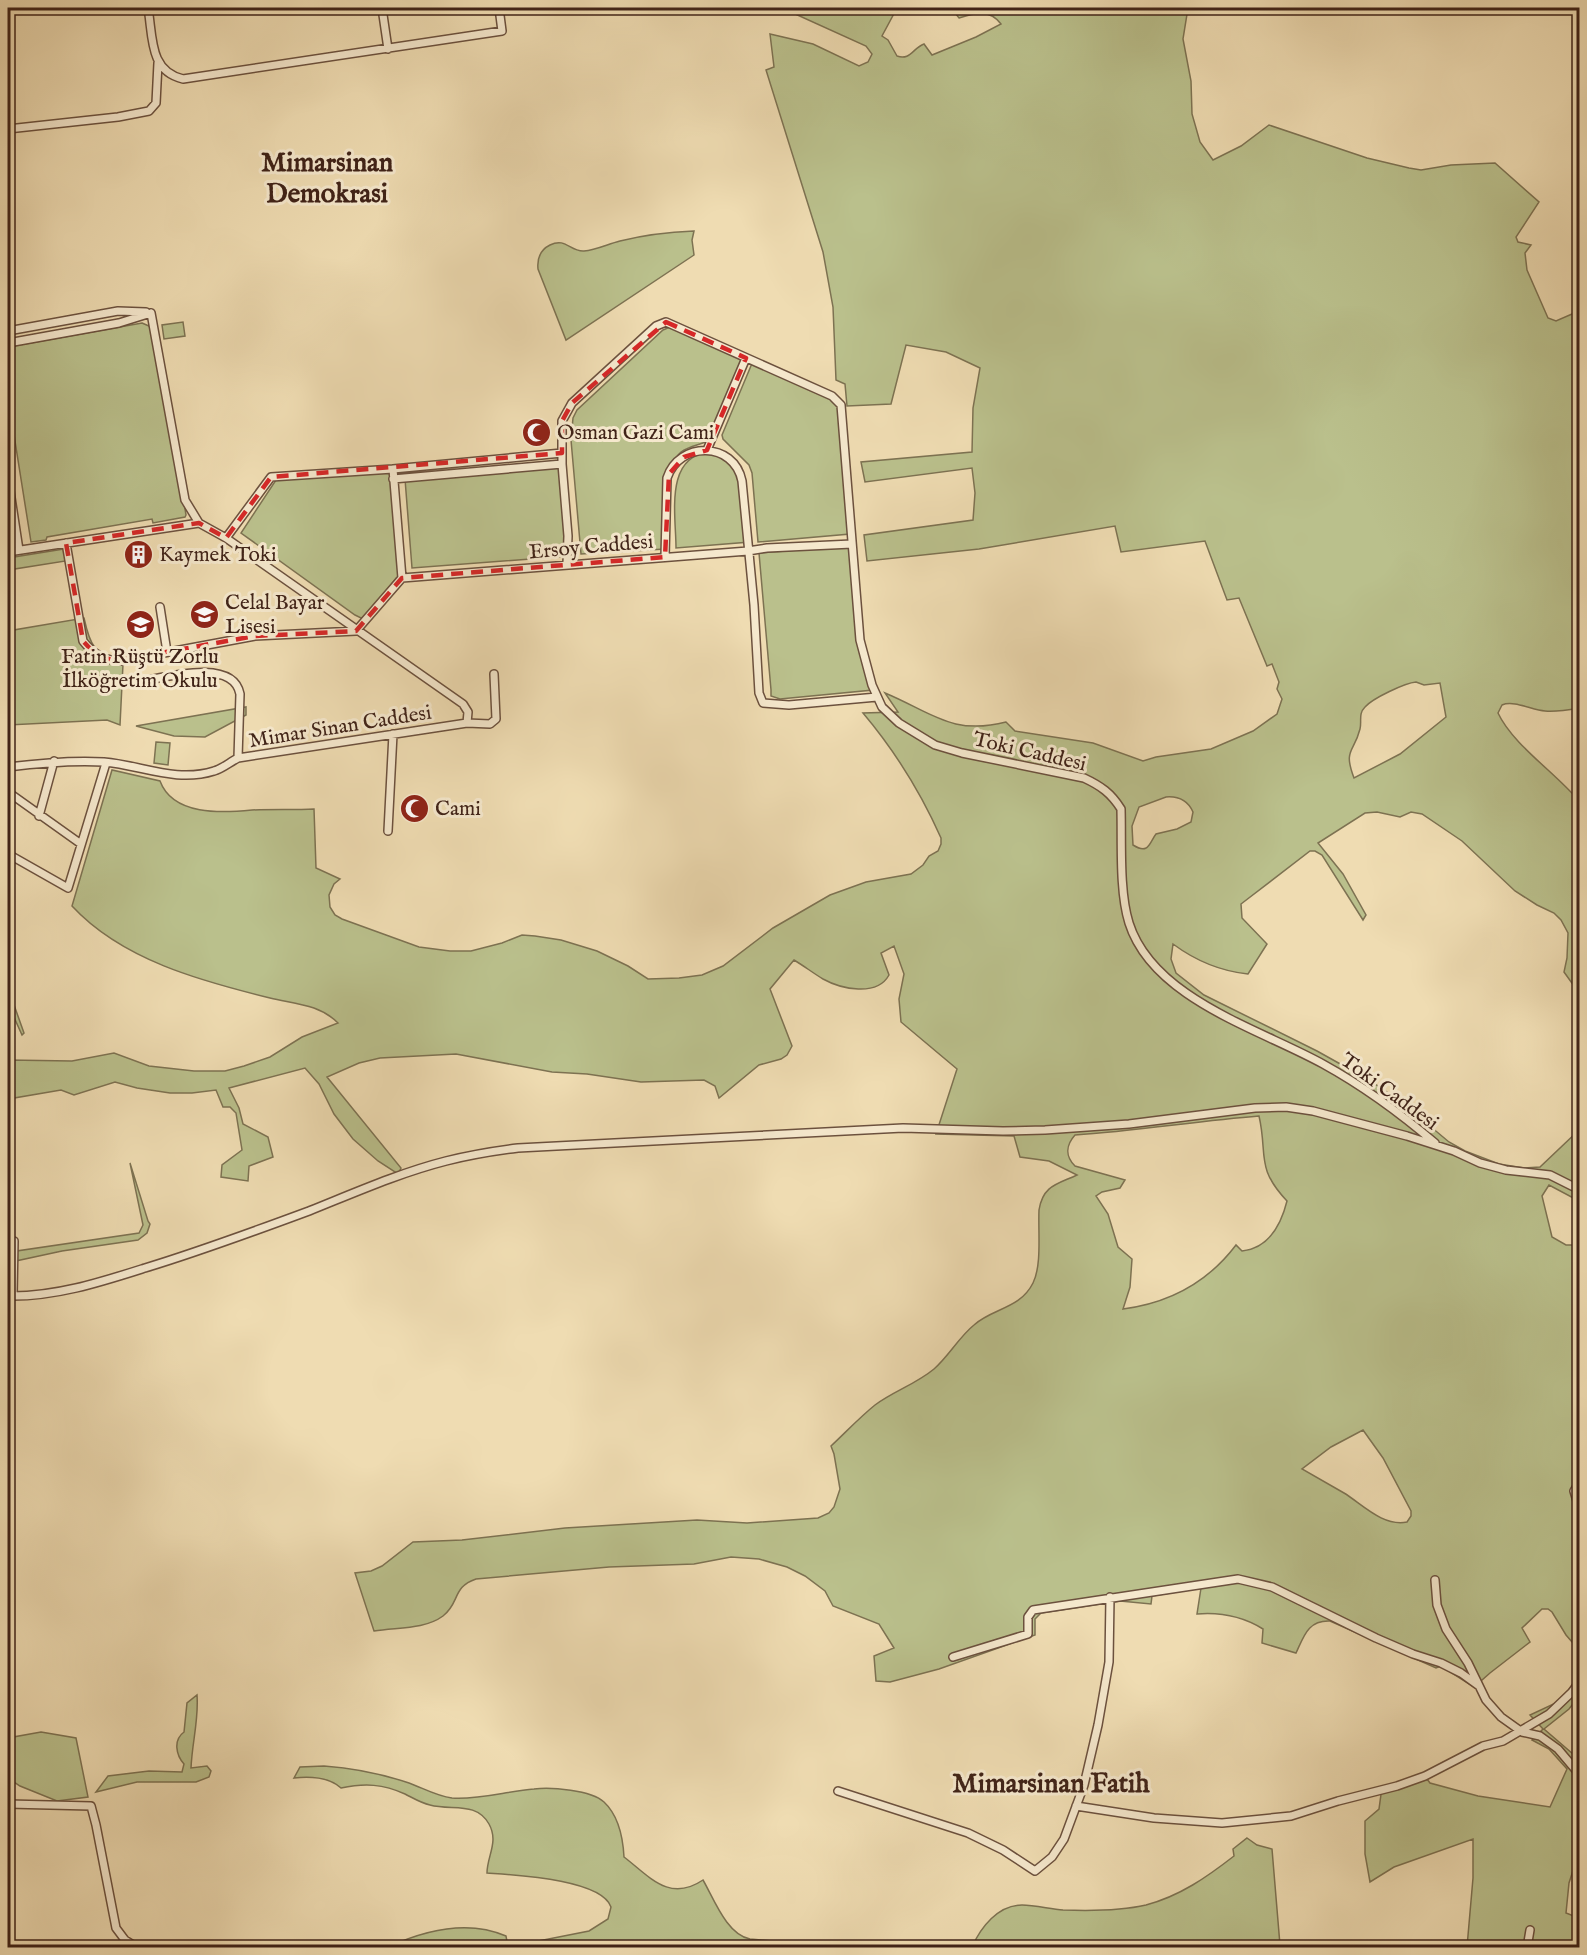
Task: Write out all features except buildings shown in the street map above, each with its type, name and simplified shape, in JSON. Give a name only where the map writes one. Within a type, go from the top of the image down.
[{"type":"street","points":[[8,129],[118,117],[149,111],[156,103],[158,63],[148,8]]},
{"type":"street","points":[[382,8],[388,49]]},
{"type":"street","points":[[158,63],[173,77],[183,79],[502,31],[499,8]]},
{"type":"street","points":[[8,331],[118,311],[151,313]]},
{"type":"street","points":[[8,343],[119,323],[151,313]]},
{"type":"street","points":[[151,313],[185,500],[199,523],[226,538],[463,704],[468,712],[467,723]]},
{"type":"street","points":[[567,564],[568,536],[562,464],[562,421],[572,404],[656,326],[666,322],[746,358],[707,450]]},
{"type":"street","name":"Toki Caddesi","points":[[746,358],[832,396],[841,405],[860,640],[872,686],[882,707],[899,723],[935,745],[962,753],[1084,778],[1102,787],[1113,796],[1120,809],[1124,898],[1129,923],[1140,946],[1160,971],[1184,992],[1209,1008],[1322,1064],[1362,1087],[1400,1114],[1438,1146]]},
{"type":"street","points":[[665,556],[669,474],[673,466],[696,451],[719,452],[727,457],[740,472],[755,616],[759,693],[763,703],[789,705],[877,697]]},
{"type":"street","points":[[226,538],[271,477],[393,469],[562,453]]},
{"type":"street","points":[[393,479],[562,464]]},
{"type":"street","points":[[66,543],[83,641],[88,648],[100,656],[116,661],[255,636],[356,631],[402,578],[393,469]]},
{"type":"street","points":[[8,478],[19,550]]},
{"type":"street","points":[[8,552],[199,523]]},
{"type":"street","name":"Ersoy Caddesi","points":[[402,578],[767,548],[852,544]]},
{"type":"street","points":[[160,607],[167,652]]},
{"type":"street","points":[[138,682],[204,672],[215,672],[232,680],[237,684],[240,694],[238,758]]},
{"type":"street","name":"Mimar Sinan Caddesi","points":[[8,767],[54,761],[106,762],[167,774],[184,775],[215,771],[238,758],[467,723],[490,724],[496,721],[494,674]]},
{"type":"street","points":[[388,831],[393,734]]},
{"type":"street","points":[[39,816],[54,761]]},
{"type":"street","points":[[8,854],[68,888],[106,762]]},
{"type":"street","points":[[8,792],[81,844]]},
{"type":"street","points":[[14,1241],[10,1296],[48,1294],[104,1281],[179,1258],[405,1174],[480,1153],[518,1148],[903,1128],[1045,1130],[1129,1124],[1255,1108],[1286,1107],[1323,1113],[1438,1146],[1489,1166],[1550,1175],[1580,1190]]},
{"type":"street","points":[[1580,1481],[1574,1491],[1580,1511]]},
{"type":"street","points":[[953,1657],[1028,1634],[1028,1617],[1034,1610],[1238,1579],[1272,1587],[1376,1638],[1441,1663],[1461,1673],[1479,1686]]},
{"type":"street","points":[[1435,1580],[1437,1605],[1446,1629],[1468,1663],[1486,1700],[1501,1717],[1522,1731],[1540,1736],[1558,1749],[1580,1775]]},
{"type":"street","points":[[838,1791],[968,1833],[1003,1850],[1035,1871],[1052,1857],[1064,1839],[1084,1785],[1098,1725],[1108,1662],[1110,1597]]},
{"type":"street","points":[[1077,1806],[1154,1818],[1222,1823],[1291,1816],[1397,1786],[1425,1776],[1483,1746],[1503,1741],[1549,1714],[1580,1681]]},
{"type":"street","points":[[8,1804],[91,1806],[116,1928],[125,1940],[138,1947]]},
{"type":"street","points":[[1527,1947],[1530,1930]]},
{"type":"highlighted area","points":[[666,322],[746,358],[707,450],[684,457],[669,474],[665,557],[402,578],[356,631],[255,636],[115,661],[95,654],[83,641],[66,543],[199,523],[226,538],[271,477],[562,453],[562,421],[572,403]]},
{"type":"green space","points":[[782,8],[897,8],[882,36],[888,40],[897,56],[905,57],[924,44],[932,55],[1001,24],[987,14],[959,18],[951,8],[1188,8],[1183,39],[1191,81],[1192,114],[1200,142],[1213,160],[1241,146],[1269,125],[1367,158],[1409,168],[1421,170],[1451,165],[1495,163],[1539,202],[1516,237],[1518,242],[1531,245],[1525,253],[1527,270],[1548,318],[1556,321],[1579,311],[1579,708],[1545,711],[1517,704],[1507,704],[1502,705],[1498,713],[1524,748],[1579,801],[1579,993],[1564,972],[1568,933],[1561,920],[1554,913],[1515,891],[1462,841],[1422,814],[1411,812],[1400,817],[1377,812],[1365,813],[1318,843],[1343,874],[1366,915],[1363,920],[1322,855],[1310,851],[1241,904],[1242,918],[1267,944],[1248,974],[1208,964],[1173,944],[1171,959],[1176,973],[1204,995],[1317,1051],[1369,1080],[1400,1101],[1449,1142],[1465,1151],[1499,1164],[1524,1168],[1540,1167],[1579,1130],[1579,1201],[1549,1185],[1542,1196],[1552,1237],[1566,1245],[1579,1245],[1579,1650],[1566,1635],[1552,1612],[1542,1609],[1522,1628],[1530,1642],[1474,1687],[1441,1666],[1436,1668],[1330,1621],[1323,1621],[1312,1626],[1304,1635],[1296,1653],[1262,1643],[1263,1629],[1247,1621],[1223,1614],[1197,1614],[1201,1588],[1152,1596],[1151,1604],[1120,1601],[1041,1613],[1035,1619],[1035,1635],[939,1669],[890,1682],[876,1681],[874,1656],[894,1648],[879,1624],[833,1606],[825,1591],[805,1576],[787,1567],[759,1559],[731,1557],[694,1564],[609,1567],[476,1579],[463,1586],[452,1606],[443,1616],[419,1626],[374,1631],[355,1573],[371,1571],[382,1566],[413,1542],[462,1540],[565,1528],[697,1520],[747,1523],[818,1518],[829,1513],[834,1507],[840,1489],[831,1446],[875,1405],[934,1369],[981,1319],[1014,1303],[1028,1292],[1038,1267],[1041,1202],[1052,1186],[1077,1175],[1049,1161],[1020,1157],[1014,1136],[936,1134],[957,1069],[901,1022],[899,999],[904,974],[894,946],[881,953],[889,975],[883,982],[868,989],[849,988],[831,983],[794,960],[770,989],[792,1046],[787,1055],[759,1065],[719,1098],[715,1086],[704,1080],[641,1082],[587,1074],[552,1072],[456,1054],[380,1058],[359,1063],[327,1077],[401,1168],[398,1174],[378,1161],[353,1139],[334,1114],[319,1084],[305,1068],[229,1088],[239,1108],[243,1124],[268,1137],[273,1157],[249,1166],[248,1181],[221,1177],[222,1165],[242,1150],[236,1113],[230,1107],[223,1107],[216,1090],[170,1093],[115,1082],[74,1095],[61,1090],[8,1099],[8,1060],[72,1061],[114,1053],[149,1066],[194,1071],[225,1071],[270,1057],[302,1037],[338,1023],[315,1008],[217,984],[164,966],[114,941],[72,906],[112,770],[160,781],[166,792],[176,801],[200,810],[227,812],[314,809],[316,868],[340,879],[334,884],[329,895],[330,907],[335,915],[342,919],[419,947],[450,951],[471,951],[522,935],[561,940],[597,951],[648,979],[679,978],[702,975],[723,966],[773,928],[830,895],[866,882],[911,874],[923,865],[929,856],[938,851],[941,838],[925,805],[896,757],[863,713],[898,712],[885,693],[942,720],[956,724],[987,726],[1006,722],[1015,731],[1093,743],[1143,761],[1211,749],[1253,731],[1277,714],[1282,699],[1277,689],[1279,682],[1272,664],[1267,666],[1239,598],[1227,600],[1205,541],[1121,552],[1115,526],[979,549],[867,561],[864,535],[973,520],[975,493],[972,468],[865,482],[861,462],[972,452],[973,408],[980,368],[946,352],[906,345],[891,404],[847,406],[845,384],[836,380],[833,307],[823,252],[766,70],[774,67],[770,34],[813,44],[859,66],[868,62],[872,54],[866,46]],"holes":[[[1411,683],[1424,685],[1440,683],[1446,717],[1400,754],[1354,778],[1349,756],[1358,737],[1363,710],[1382,695]],[[1170,797],[1185,802],[1193,812],[1191,822],[1177,829],[1156,834],[1148,847],[1142,849],[1133,845],[1132,826],[1139,807]],[[1259,1116],[1266,1169],[1270,1179],[1287,1201],[1277,1227],[1266,1240],[1251,1249],[1242,1251],[1236,1245],[1213,1270],[1186,1289],[1156,1302],[1123,1309],[1130,1287],[1132,1259],[1118,1247],[1108,1214],[1096,1196],[1102,1192],[1120,1188],[1125,1180],[1075,1166],[1068,1154],[1068,1147],[1075,1135]],[[1363,1430],[1383,1458],[1411,1511],[1407,1522],[1398,1523],[1381,1518],[1302,1469],[1331,1447]]]},
{"type":"green space","points":[[694,231],[692,240],[694,255],[566,340],[538,269],[540,255],[544,249],[560,243],[584,251],[638,237]]},
{"type":"green space","points":[[183,322],[185,336],[164,339],[162,325]]},
{"type":"green space","points":[[142,323],[156,329],[185,517],[153,523],[152,519],[47,537],[46,540],[31,542],[8,397],[8,347]]},
{"type":"green space","points":[[670,327],[746,357],[712,439],[681,452],[670,471],[666,497],[665,549],[581,554],[571,440],[573,418],[577,410],[663,330]]},
{"type":"green space","points":[[753,361],[830,396],[840,404],[850,534],[758,542],[752,473],[749,465],[723,439],[722,435]]},
{"type":"green space","points":[[710,452],[740,467],[750,542],[676,548],[675,504],[679,475],[685,464],[695,456]]},
{"type":"green space","points":[[8,464],[21,544],[8,546]]},
{"type":"green space","points":[[561,466],[569,556],[412,568],[405,479]]},
{"type":"green space","points":[[392,469],[402,571],[365,617],[355,615],[241,533],[278,477]]},
{"type":"green space","points":[[852,546],[859,635],[873,690],[780,699],[771,696],[759,553]]},
{"type":"green space","points":[[70,548],[72,560],[8,570],[8,558]]},
{"type":"green space","points":[[84,618],[89,637],[95,648],[123,664],[120,725],[107,720],[8,725],[8,631]]},
{"type":"green space","points":[[246,707],[246,715],[205,737],[174,736],[136,726]]},
{"type":"green space","points":[[156,742],[170,743],[168,765],[154,763]]},
{"type":"green space","points":[[8,988],[24,1033],[22,1035],[8,1004]]},
{"type":"green space","points":[[130,1163],[150,1224],[147,1233],[138,1240],[62,1251],[11,1262],[10,1252],[139,1233],[143,1225]]},
{"type":"green space","points":[[1579,1678],[1579,1696],[1569,1709],[1544,1729],[1573,1754],[1579,1747],[1579,1859],[1577,1858],[1569,1883],[1566,1913],[1579,1918],[1579,1947],[1467,1947],[1473,1878],[1473,1839],[1394,1867],[1370,1882],[1365,1854],[1365,1821],[1379,1809],[1382,1787],[1424,1775],[1430,1783],[1478,1796],[1550,1807],[1567,1769],[1549,1749],[1532,1740],[1543,1729],[1530,1715],[1558,1702]]},
{"type":"green space","points":[[197,1695],[191,1768],[207,1766],[211,1771],[209,1777],[196,1782],[137,1782],[96,1792],[108,1776],[149,1771],[182,1772],[184,1764],[179,1756],[177,1743],[184,1732],[187,1703]]},
{"type":"green space","points":[[41,1732],[76,1738],[88,1797],[57,1801],[20,1786],[8,1778],[8,1738]]},
{"type":"green space","points":[[324,1766],[378,1774],[452,1798],[472,1798],[541,1788],[570,1790],[590,1795],[604,1802],[617,1821],[624,1857],[651,1879],[670,1888],[680,1889],[703,1880],[728,1924],[742,1936],[750,1939],[831,1946],[877,1944],[877,1947],[508,1947],[589,1931],[608,1919],[611,1907],[604,1898],[574,1884],[535,1877],[487,1873],[493,1843],[492,1831],[484,1817],[470,1809],[438,1807],[381,1786],[358,1785],[341,1788],[319,1778],[294,1778],[300,1767]]},
{"type":"green space","points":[[1247,1838],[1257,1845],[1272,1849],[1280,1945],[1322,1946],[1358,1943],[1358,1947],[972,1947],[991,1918],[1013,1906],[1027,1905],[1063,1910],[1105,1910],[1146,1905],[1158,1901],[1193,1885],[1224,1864],[1234,1856],[1233,1849]]},
{"type":"green space","points":[[476,1928],[506,1936],[508,1947],[388,1947],[431,1932]]},
{"type":"place","name":"Osman Gazi Cami","points":[[536,432]]},
{"type":"place","name":"Kaymek Toki","points":[[138,554]]},
{"type":"place","name":"Celal Bayar Lisesi","points":[[204,614]]},
{"type":"place","name":"Fatin Rüştü Zorlu İlköğretim Okulu","points":[[140,625]]},
{"type":"place","name":"Cami","points":[[414,808]]},
{"type":"district","name":"Mimarsinan Demokrasi","points":[[327,178]]},
{"type":"district","name":"Mimarsinan Fatih","points":[[1051,1783]]}]
